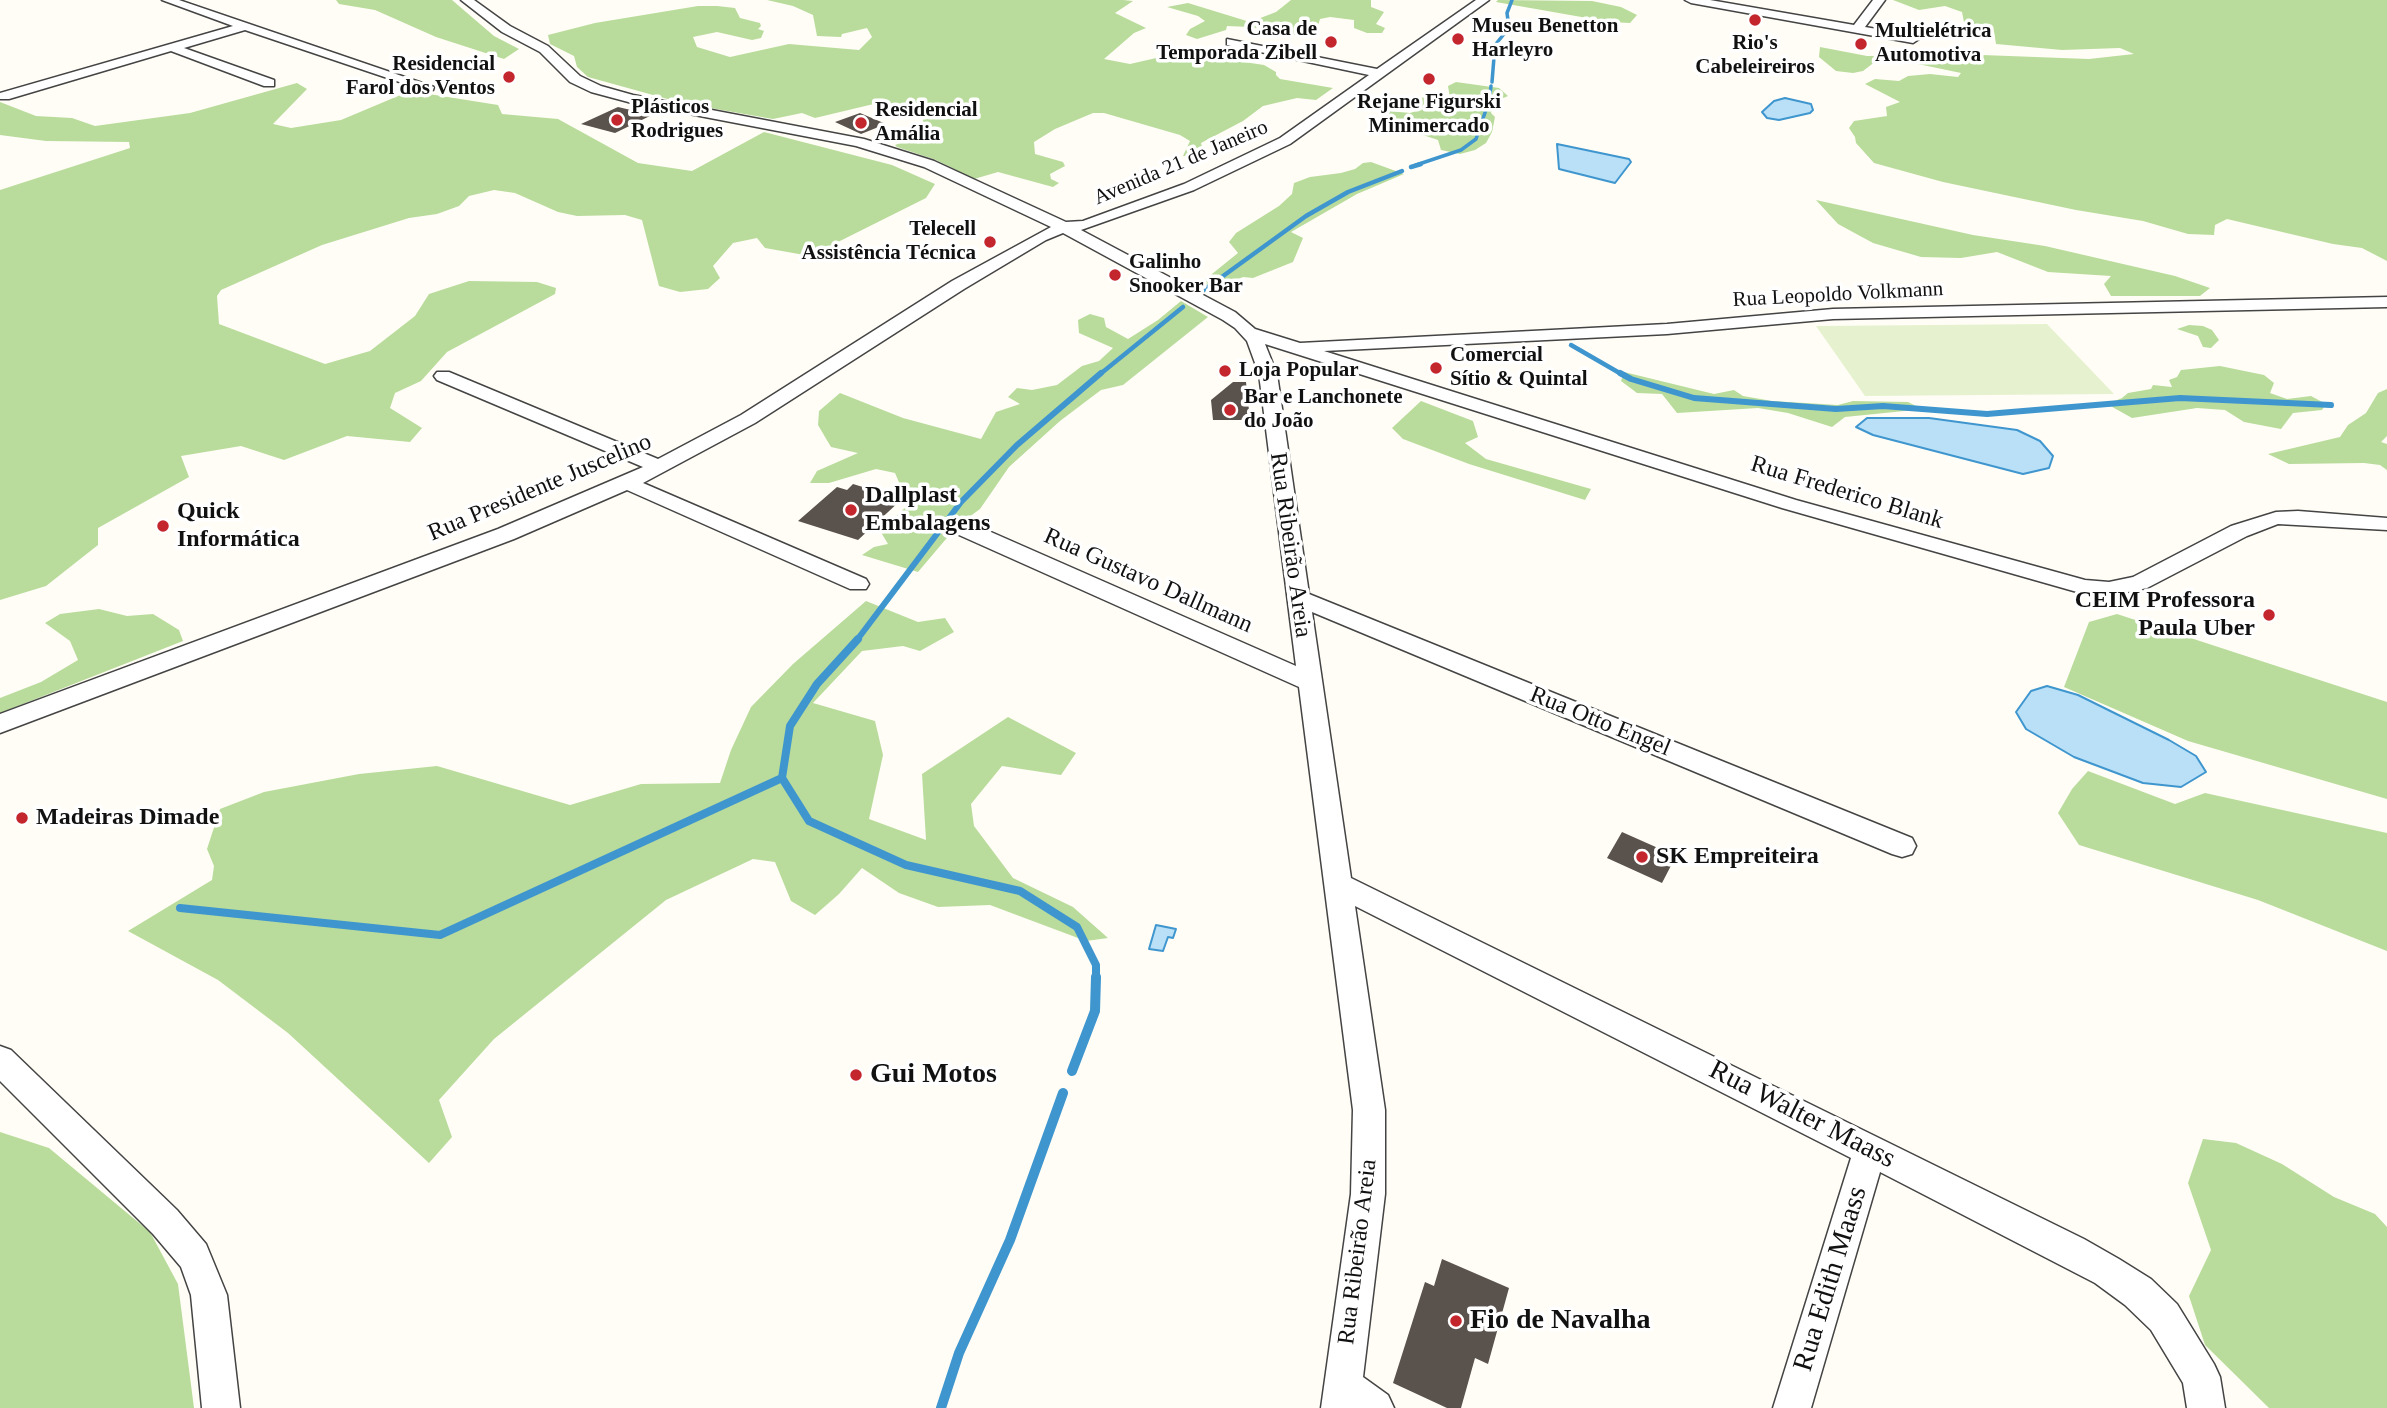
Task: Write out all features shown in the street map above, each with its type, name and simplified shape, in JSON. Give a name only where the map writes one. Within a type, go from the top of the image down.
[{"type":"street","points":[[168,0],[428,87]]},
{"type":"street","points":[[467,0],[506,29],[544,49],[575,79],[596,89],[632,99],[800,130],[896,152],[964,179],[1064,227],[1229,316],[1252,337]]},
{"type":"street","name":"Avenida 21 de Janeiro","points":[[1064,227],[1085,225],[1189,187],[1259,156],[1298,134],[1381,74],[1446,20],[1465,0]]},
{"type":"street","name":"Avenida 21 de Janeiro","points":[[1064,227],[1072,219],[1218,163],[1283,129],[1366,70],[1483,0]]},
{"type":"street","points":[[1691,0],[1913,39]]},
{"type":"street","points":[[1857,29],[1879,0]]},
{"type":"street","points":[[4,96],[245,26]]},
{"type":"street","points":[[1231,42],[1381,74]]},
{"type":"street","points":[[171,47],[269,83]]},
{"type":"street","points":[[1283,129],[1298,134]]},
{"type":"street","name":"Rua Presidente Juscelino","points":[[0,724],[506,534],[627,484],[775,402],[1010,253],[1064,227]]},
{"type":"street","name":"Rua Leopoldo Volkmann","points":[[1252,337],[1273,346],[1291,347],[1667,330],[1833,314],[2387,302]]},
{"type":"street","name":"Rua Ribeirão Areia","points":[[1252,337],[1268,374],[1308,681],[1365,1074],[1370,1150],[1364,1230],[1341,1396]]},
{"type":"street","name":"Rua Frederico Blank","points":[[1291,347],[1789,504],[2085,587],[2109,589],[2139,583],[2239,531],[2276,518],[2308,517],[2387,524]]},
{"type":"street","points":[[443,376],[661,467]]},
{"type":"street","points":[[627,484],[858,584]]},
{"type":"street","name":"Rua Gustavo Dallmann","points":[[967,530],[1308,681]]},
{"type":"street","name":"Rua Otto Engel","points":[[1298,598],[1902,846]]},
{"type":"street","name":"Rua Walter Maass","points":[[1338,884],[2072,1251],[2138,1292],[2164,1317],[2185,1347],[2201,1377],[2206,1408]]},
{"type":"street","points":[[0,1060],[165,1222],[194,1256],[209,1295],[221,1408]]},
{"type":"street","name":"Rua Edith Maass","points":[[1793,1408],[1870,1150]]},
{"type":"street","points":[[1341,1396],[1375,1408]]},
{"type":"green space","points":[[336,0],[452,0],[494,36],[519,49],[504,59],[436,37],[375,10],[339,4]]},
{"type":"green space","points":[[767,0],[1133,1],[1115,13],[1146,28],[1134,33],[1104,59],[1130,64],[1165,56],[1179,48],[1198,48],[1206,50],[1210,57],[1264,65],[1276,72],[1280,79],[1333,88],[1316,100],[1297,98],[1263,106],[1243,121],[1201,143],[1202,147],[1195,156],[1183,156],[1190,141],[1180,135],[1104,113],[1093,113],[1055,129],[1034,142],[1035,154],[1063,162],[1065,166],[1050,174],[1051,179],[1059,183],[1053,187],[998,172],[974,179],[936,160],[897,147],[895,145],[914,138],[922,129],[924,113],[882,102],[815,118],[802,113],[773,119],[682,103],[588,77],[577,67],[574,56],[550,44],[548,35],[595,23],[698,6],[717,6],[735,8],[740,18],[760,23],[758,29],[764,31],[761,38],[752,40],[717,32],[693,37],[697,47],[730,57],[789,44],[859,50],[872,37],[867,28],[842,34],[841,37],[817,36],[813,15],[793,6]]},
{"type":"green space","points":[[1291,0],[1371,0],[1371,7],[1384,12],[1376,24],[1385,28],[1382,33],[1367,33],[1354,28],[1354,20],[1330,17],[1320,19],[1318,26],[1312,30],[1315,35],[1300,36],[1250,27],[1227,26],[1226,30],[1197,39],[1186,35],[1190,29],[1205,21],[1198,16],[1167,7],[1188,3],[1250,22],[1276,12]]},
{"type":"green space","points":[[1893,0],[2387,0],[2387,261],[2362,248],[2333,244],[2227,219],[2215,225],[2214,235],[2188,234],[2143,221],[1943,182],[1874,163],[1856,143],[1849,128],[1854,121],[1887,116],[1886,107],[1900,102],[1865,84],[1875,79],[1899,81],[1908,76],[1930,74],[1958,77],[1961,73],[1894,59],[1876,61],[1863,71],[1836,71],[1819,57],[1820,47],[1867,56],[1878,56],[1881,52],[1888,51],[1950,62],[1982,55],[2089,59],[2134,54],[2120,48],[2062,50],[1996,44],[1994,31],[1964,22],[1962,12],[1945,6],[1919,10]]},
{"type":"green space","points":[[1592,1],[1621,7],[1637,15],[1630,23],[1610,22],[1496,2]]},
{"type":"green space","points":[[1456,82],[1499,88],[1508,96],[1494,102],[1491,113],[1495,117],[1492,132],[1486,143],[1475,150],[1460,154],[1441,150],[1438,140],[1423,135],[1382,132],[1367,127],[1389,111],[1410,113],[1423,109],[1416,103],[1420,98],[1450,98],[1448,86]]},
{"type":"green space","points":[[297,83],[307,89],[273,124],[291,128],[341,120],[410,91],[498,105],[502,114],[558,119],[638,163],[692,171],[764,132],[892,165],[935,184],[926,198],[810,256],[765,248],[757,238],[733,243],[713,266],[720,278],[708,289],[680,292],[659,286],[642,220],[625,215],[577,216],[558,212],[515,193],[494,190],[469,196],[459,206],[437,214],[409,218],[322,245],[221,290],[217,296],[219,324],[325,364],[370,351],[415,316],[429,294],[469,281],[537,282],[556,288],[555,294],[447,352],[421,381],[395,393],[390,408],[422,428],[410,442],[347,436],[284,460],[241,446],[181,456],[189,477],[98,528],[98,545],[46,586],[0,600],[0,190],[130,148],[129,142],[46,141],[0,135],[0,102],[36,116],[72,118],[95,126],[190,113]]},
{"type":"green space","points":[[1371,162],[1404,174],[1357,194],[1291,232],[1303,238],[1293,262],[1253,278],[1243,277],[1211,291],[1197,286],[1238,253],[1229,242],[1236,233],[1279,206],[1292,194],[1294,183],[1310,177],[1341,173]]},
{"type":"green space","points":[[1816,200],[1973,235],[2045,246],[2175,276],[2210,288],[2200,296],[2111,296],[2104,284],[2111,276],[2048,272],[1997,252],[1961,258],[1921,257],[1873,243],[1838,224]]},
{"type":"green space","points":[[1181,301],[1208,317],[1123,385],[1101,390],[1060,421],[1009,467],[980,509],[957,526],[918,572],[862,555],[874,547],[888,544],[882,534],[886,526],[912,501],[904,494],[895,473],[876,469],[829,483],[810,483],[817,471],[858,453],[831,447],[818,425],[819,411],[840,393],[903,418],[981,439],[996,412],[1020,404],[1008,397],[1017,388],[1032,390],[1057,385],[1082,366],[1099,361],[1113,348],[1079,333],[1078,320],[1090,314],[1104,318],[1106,327],[1128,339]]},
{"type":"green space","points":[[2047,324],[2114,394],[1865,396],[1816,326]]},
{"type":"green space","points":[[2189,325],[2212,330],[2219,340],[2211,348],[2203,347],[2198,336],[2177,329]]},
{"type":"green space","points":[[2220,366],[2264,375],[2274,383],[2270,393],[2287,399],[2311,396],[2326,404],[2322,410],[2293,413],[2281,429],[2244,422],[2225,410],[2197,408],[2132,418],[2107,404],[2128,393],[2151,389],[2153,385],[2172,387],[2169,380],[2177,377],[2181,370]]},
{"type":"green space","points":[[1624,372],[1714,394],[1734,390],[1743,396],[1772,401],[1838,405],[1853,401],[1908,402],[1916,406],[1914,410],[1845,417],[1832,427],[1788,413],[1758,408],[1677,413],[1662,394],[1637,393],[1621,381]]},
{"type":"green space","points":[[2387,389],[2387,436],[2381,442],[2387,444],[2387,470],[2380,465],[2364,463],[2289,464],[2268,454],[2340,437],[2348,425],[2366,413],[2378,393]]},
{"type":"green space","points":[[1421,401],[1473,421],[1478,437],[1465,443],[1486,459],[1591,489],[1585,500],[1469,464],[1403,439],[1392,428]]},
{"type":"green space","points":[[866,601],[918,622],[945,618],[954,632],[920,651],[903,646],[862,651],[813,703],[875,721],[883,755],[869,819],[926,840],[922,774],[1008,717],[1076,753],[1061,775],[1002,766],[971,804],[974,826],[1013,878],[1073,907],[1108,938],[1086,941],[990,905],[938,907],[899,893],[862,868],[839,894],[815,915],[791,901],[775,862],[753,859],[666,900],[494,1039],[439,1100],[452,1137],[429,1163],[288,1033],[218,980],[128,931],[212,880],[214,866],[207,849],[220,809],[264,792],[359,774],[437,766],[570,805],[641,784],[720,783],[731,750],[751,707],[793,664]]},
{"type":"green space","points":[[99,609],[127,616],[153,614],[179,630],[183,641],[0,713],[0,698],[41,682],[78,660],[70,641],[45,623],[60,614]]},
{"type":"green space","points":[[2117,614],[2387,702],[2387,799],[2188,741],[2064,687],[2089,622]]},
{"type":"green space","points":[[2088,771],[2175,804],[2205,793],[2387,833],[2387,951],[2258,900],[2079,845],[2058,813],[2072,789]]},
{"type":"green space","points":[[0,1132],[49,1148],[150,1232],[178,1284],[194,1408],[0,1408]]},
{"type":"green space","points":[[2203,1139],[2236,1143],[2282,1164],[2334,1197],[2375,1214],[2387,1227],[2387,1408],[2269,1408],[2205,1345],[2189,1296],[2211,1250],[2188,1183]]},
{"type":"water","points":[[1785,98],[1811,104],[1813,110],[1779,120],[1767,118],[1762,112],[1774,101]]},
{"type":"water","points":[[1557,144],[1629,159],[1631,162],[1615,183],[1559,169]]},
{"type":"water","points":[[1867,418],[1929,418],[2017,430],[2040,441],[2053,456],[2049,468],[2023,474],[1873,435],[1856,427]]},
{"type":"water","points":[[2047,686],[2078,695],[2169,740],[2196,756],[2206,772],[2181,787],[2143,783],[2074,757],[2026,729],[2016,712],[2031,691]]},
{"type":"water","points":[[1156,925],[1176,929],[1173,938],[1168,937],[1163,951],[1149,949]]},
{"type":"building","name":"Plásticos Rodrigues","points":[[618,107],[652,115],[615,133],[581,124]]},
{"type":"building","name":"Residencial Amália","points":[[860,113],[886,124],[861,134],[835,122]]},
{"type":"building","name":"Bar e Lanchonete do João","points":[[1233,382],[1246,382],[1250,420],[1213,420],[1211,400]]},
{"type":"building","name":"Dallplast Embalagens","points":[[853,484],[902,499],[858,540],[798,521],[837,487],[847,490]]},
{"type":"building","name":"SK Empreiteira","points":[[1622,832],[1676,856],[1662,883],[1607,858]]},
{"type":"building","name":"Fio de Navalha","points":[[1442,1259],[1509,1288],[1488,1364],[1475,1358],[1461,1408],[1447,1408],[1393,1383],[1425,1282],[1434,1286]]},
{"type":"waterway","points":[[1492,82],[1495,45],[1509,28],[1507,13],[1512,0]]},
{"type":"waterway","points":[[1416,165],[1461,150],[1476,139],[1489,101],[1491,86]]},
{"type":"waterway","points":[[1411,167],[1421,164]]},
{"type":"waterway","points":[[1201,292],[1306,216],[1348,192],[1402,171]]},
{"type":"waterway","points":[[1099,375],[1183,307]]},
{"type":"waterway","points":[[1571,345],[1623,375]]},
{"type":"waterway","points":[[857,640],[961,502],[1017,445],[1101,373]]},
{"type":"waterway","points":[[1620,373],[1631,379],[1694,398],[1836,409],[1883,406],[1987,414],[2180,398],[2331,405]]},
{"type":"waterway","points":[[782,778],[790,726],[817,684],[858,639]]},
{"type":"waterway","points":[[180,908],[440,935],[782,778]]},
{"type":"waterway","points":[[782,778],[809,821],[906,865],[1020,891],[1077,927],[1096,965],[1096,977]]},
{"type":"waterway","points":[[1072,1071],[1095,1011],[1096,977]]},
{"type":"waterway","points":[[941,1408],[959,1353],[1010,1240],[1063,1093]]},
{"type":"place","name":"Rio's Cabeleireiros","points":[[1755,20]]},
{"type":"place","name":"Museu Benetton Harleyro","points":[[1458,39]]},
{"type":"place","name":"Casa de Temporada Zibell","points":[[1331,42]]},
{"type":"place","name":"Multielétrica Automotiva","points":[[1861,44]]},
{"type":"place","name":"Residencial Farol dos Ventos","points":[[509,77]]},
{"type":"place","name":"Rejane Figurski Minimercado","points":[[1429,79]]},
{"type":"place","name":"Plásticos Rodrigues","points":[[617,120]]},
{"type":"place","name":"Residencial Amália","points":[[861,123]]},
{"type":"place","name":"Telecell Assistência Técnica","points":[[990,242]]},
{"type":"place","name":"Galinho Snooker Bar","points":[[1115,275]]},
{"type":"place","name":"Comercial Sítio & Quintal","points":[[1436,368]]},
{"type":"place","name":"Loja Popular","points":[[1225,371]]},
{"type":"place","name":"Bar e Lanchonete do João","points":[[1230,410]]},
{"type":"place","name":"Dallplast Embalagens","points":[[851,510]]},
{"type":"place","name":"Quick Informática","points":[[163,526]]},
{"type":"place","name":"CEIM Professora Paula Uber","points":[[2269,615]]},
{"type":"place","name":"Madeiras Dimade","points":[[22,818]]},
{"type":"place","name":"SK Empreiteira","points":[[1642,857]]},
{"type":"place","name":"Gui Motos","points":[[856,1075]]},
{"type":"place","name":"Fio de Navalha","points":[[1456,1321]]}]
